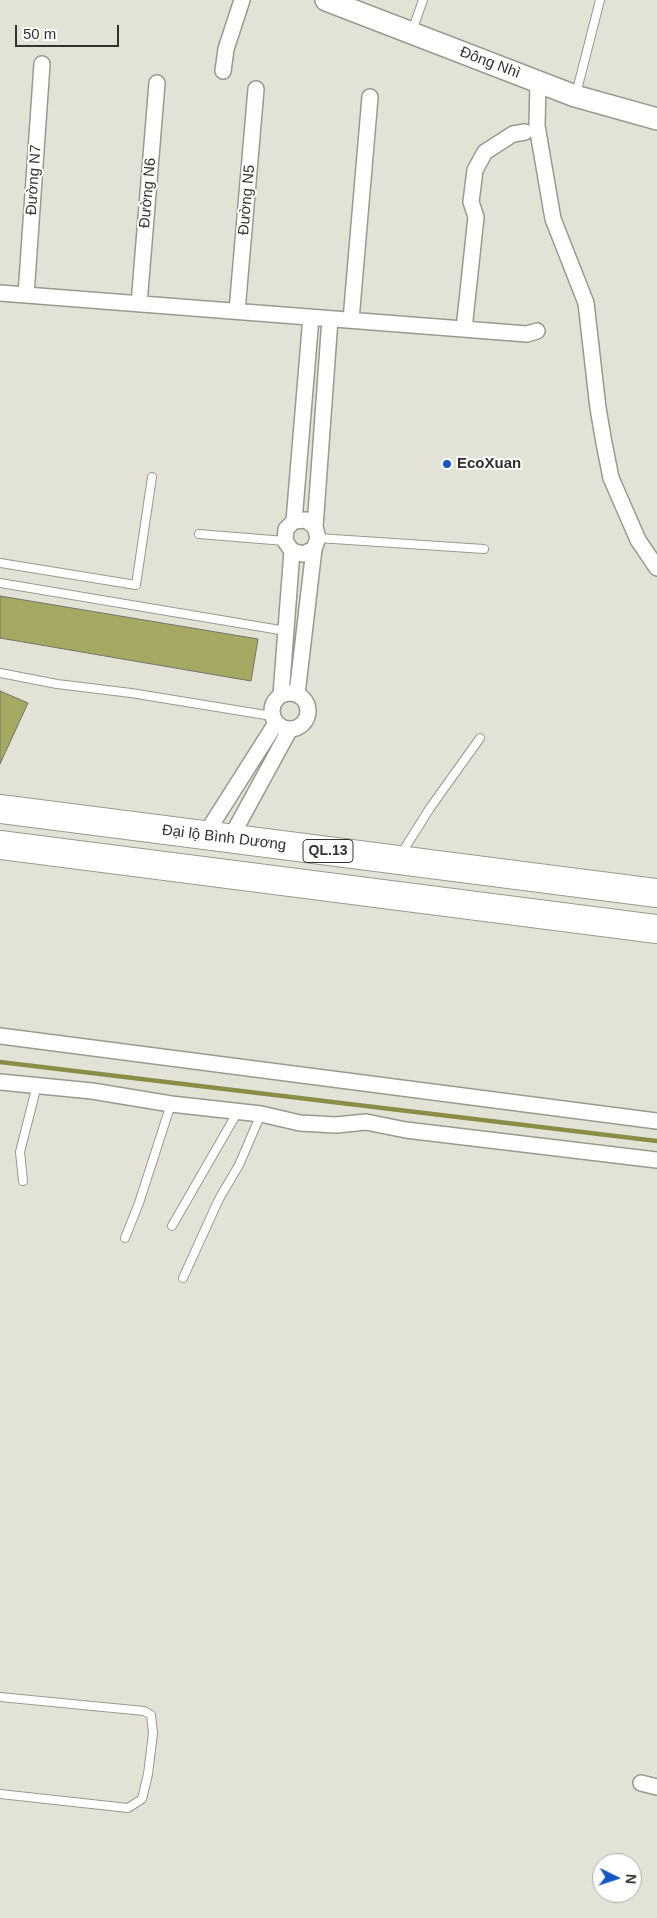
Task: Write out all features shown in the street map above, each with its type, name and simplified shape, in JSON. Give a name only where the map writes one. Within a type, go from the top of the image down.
[{"type":"highway","name":"Đại lộ Bình Dương","points":[[0,809],[657,894]]},
{"type":"highway","points":[[214,873],[218,837]]},
{"type":"highway","name":"QL.13","points":[[0,845],[657,929]]},
{"type":"street","points":[[223,71],[226,48],[242,0]]},
{"type":"street","name":"Đông Nhì","points":[[326,0],[575,96],[657,119]]},
{"type":"street","name":"Đường N7","points":[[26,295],[42,64]]},
{"type":"street","points":[[538,81],[537,126],[553,218],[586,303],[598,408],[612,478],[638,540],[657,568]]},
{"type":"street","name":"Đường N6","points":[[139,304],[157,83]]},
{"type":"street","name":"Đường N5","points":[[237,311],[256,89]]},
{"type":"street","points":[[351,320],[370,97]]},
{"type":"street","points":[[464,329],[476,217],[471,202],[475,170],[485,152],[513,134],[525,132]]},
{"type":"street","points":[[0,293],[527,334],[537,331]]},
{"type":"street","points":[[218,837],[274,719],[273,704],[281,695],[286,631],[288,546],[286,530],[294,521],[311,317]]},
{"type":"street","points":[[297,694],[316,538],[330,318]]},
{"type":"street","points":[[294,521],[306,520],[316,538]]},
{"type":"street","points":[[288,546],[303,554],[316,538]]},
{"type":"street","points":[[218,837],[290,729],[300,726],[306,719],[308,710],[304,700],[297,694],[281,695]]},
{"type":"street","points":[[274,719],[290,729]]},
{"type":"street","points":[[0,1036],[657,1121]]},
{"type":"street","points":[[0,1082],[92,1091],[237,1113],[261,1114],[300,1123],[336,1125],[366,1122],[406,1130],[657,1160]]},
{"type":"street","points":[[641,1783],[657,1787]]},
{"type":"lane","points":[[411,32],[423,0]]},
{"type":"lane","points":[[575,96],[600,0]]},
{"type":"lane","points":[[0,563],[136,585],[152,477]]},
{"type":"lane","points":[[199,534],[288,546]]},
{"type":"lane","points":[[316,538],[484,549]]},
{"type":"lane","points":[[0,584],[286,631]]},
{"type":"lane","points":[[0,673],[57,684],[132,692],[274,719]]},
{"type":"lane","points":[[397,860],[430,808],[480,738]]},
{"type":"lane","points":[[23,1181],[20,1152],[38,1086]]},
{"type":"lane","points":[[125,1238],[139,1203],[171,1104]]},
{"type":"lane","points":[[172,1226],[237,1113]]},
{"type":"lane","points":[[183,1278],[195,1256],[219,1199],[239,1165],[261,1114]]},
{"type":"lane","points":[[0,1697],[144,1711],[151,1715],[152,1733],[148,1774],[142,1800],[128,1808],[0,1794]]},
{"type":"building","points":[[0,596],[258,639],[251,681],[0,638]]},
{"type":"building","points":[[0,691],[28,703],[0,764]]},
{"type":"waterway","points":[[0,1062],[657,1141]]},
{"type":"place","name":"EcoXuan","points":[[447,464]]}]
